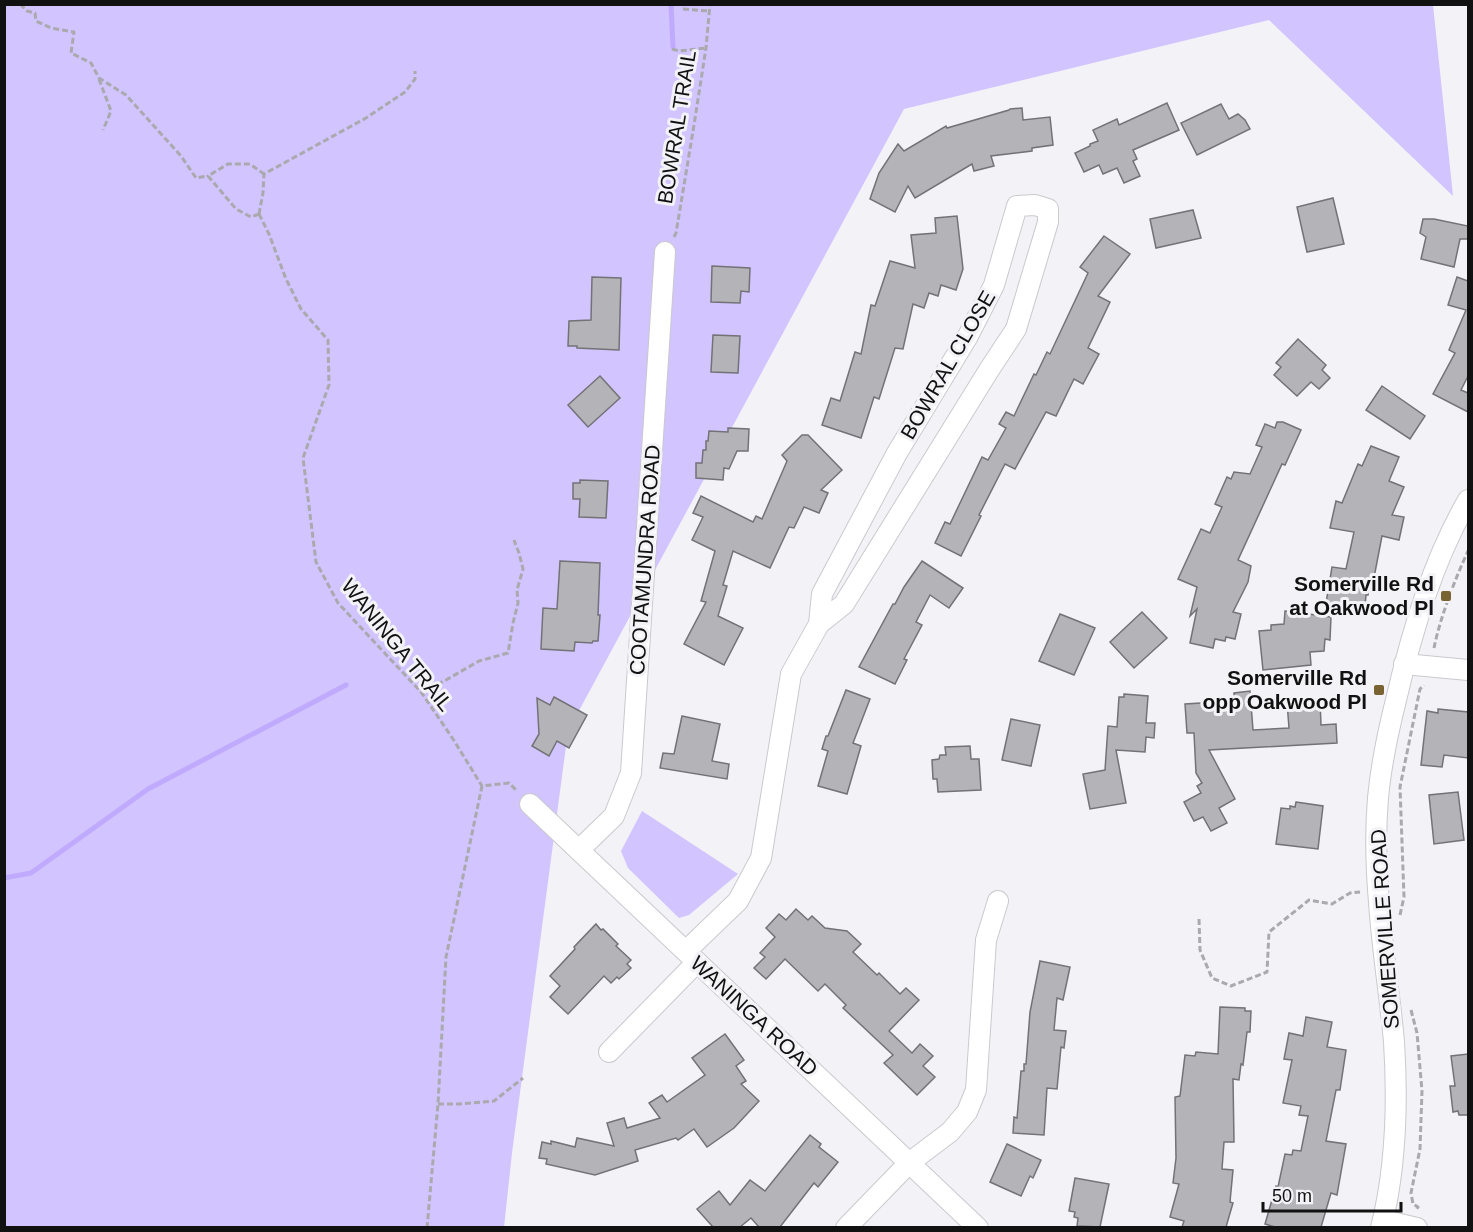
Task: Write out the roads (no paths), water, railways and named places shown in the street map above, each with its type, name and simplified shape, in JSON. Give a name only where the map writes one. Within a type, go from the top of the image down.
[{"type":"street","name":"BOWRAL CLOSE","points":[[609,1052],[738,901],[761,858],[791,674],[819,624],[844,604],[988,369],[1017,329],[1048,222],[1048,209],[1035,205],[1017,206],[994,285],[968,336],[897,453],[822,594],[819,624]]},
{"type":"street","name":"COOTAMUNDRA ROAD","points":[[579,850],[614,816],[631,773],[665,252]]},
{"type":"street","name":"SOMERVILLE ROAD","points":[[1382,1224],[1395,1126],[1395,1084],[1394,1043],[1378,891],[1376,844],[1378,798],[1387,739],[1404,664],[1432,576],[1468,500]]},
{"type":"street","points":[[1404,664],[1468,670]]},
{"type":"street","name":"WANINGA ROAD","points":[[530,804],[978,1227]]},
{"type":"street","points":[[846,1227],[909,1162],[950,1132],[967,1112],[976,1090],[986,940],[998,901]]},
{"type":"street","points":[[1382,1224],[1416,1220]]},
{"type":"waterway","points":[[671,4],[673,47]]},
{"type":"waterway","points":[[4,878],[31,873],[148,789],[346,685]]},
{"type":"place","name":"Somerville Rd at Oakwood Pl","points":[[1446,596]]},
{"type":"place","name":"Somerville Rd opp Oakwood Pl","points":[[1379,690]]}]
